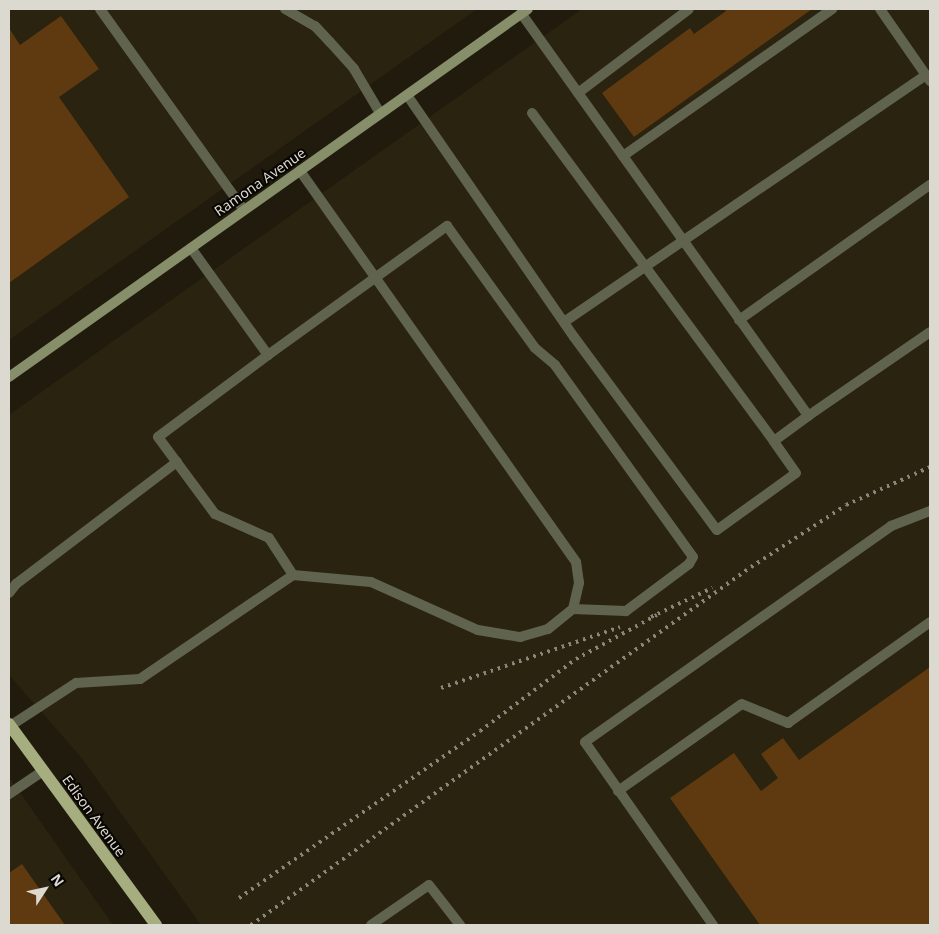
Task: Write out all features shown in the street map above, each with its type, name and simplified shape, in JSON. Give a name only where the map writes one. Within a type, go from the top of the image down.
[{"type":"main road","name":"Ramona Avenue","points":[[9,377],[525,11]]},
{"type":"main road","name":"Edison Avenue","points":[[9,725],[156,925]]},
{"type":"lane","points":[[100,9],[244,210]]},
{"type":"lane","points":[[285,9],[320,32],[354,69],[380,113]]},
{"type":"lane","points":[[578,93],[688,9]]},
{"type":"lane","points":[[623,156],[832,9]]},
{"type":"lane","points":[[564,322],[682,239],[928,78],[880,9]]},
{"type":"lane","points":[[525,11],[578,93],[808,416]]},
{"type":"lane","points":[[407,95],[564,322],[718,530],[796,473],[532,113]]},
{"type":"lane","points":[[9,725],[76,683],[140,679],[293,575],[371,582],[478,630],[520,637],[548,629],[572,609],[580,583],[576,562],[300,171]]},
{"type":"lane","points":[[739,320],[930,185]]},
{"type":"lane","points":[[293,575],[268,538],[215,514],[158,437],[374,276],[447,226],[535,348],[554,365],[693,557],[689,564],[626,611],[572,609]]},
{"type":"lane","points":[[191,248],[268,355]]},
{"type":"lane","points":[[774,441],[930,332]]},
{"type":"lane","points":[[9,593],[16,584],[177,462]]},
{"type":"lane","points":[[713,925],[584,742],[891,526],[930,511]]},
{"type":"lane","points":[[618,791],[742,704],[788,723],[930,622]]},
{"type":"lane","points":[[9,794],[43,771]]},
{"type":"lane","points":[[371,925],[429,884],[460,925]]},
{"type":"shaded area","points":[[9,9],[477,9],[9,340]]},
{"type":"shaded area","points":[[582,9],[930,9],[930,925],[201,925],[81,757],[9,675],[9,415]]},
{"type":"shaded area","points":[[9,777],[113,925],[9,925]]},
{"type":"building","points":[[724,9],[812,9],[634,137],[602,93],[690,28],[694,34],[726,11]]},
{"type":"building","points":[[61,16],[99,69],[59,97],[129,197],[9,283],[9,28],[20,45]]},
{"type":"building","points":[[930,667],[930,925],[760,925],[670,798],[734,753],[761,791],[778,778],[761,754],[783,738],[799,760]]},
{"type":"building","points":[[22,864],[65,925],[9,925],[9,873]]},
{"type":"railway","points":[[251,925],[751,567],[846,505],[930,467]]},
{"type":"railway","points":[[651,617],[712,588]]},
{"type":"railway","points":[[239,898],[480,731],[576,659],[657,615]]},
{"type":"railway","points":[[441,688],[620,627]]}]
